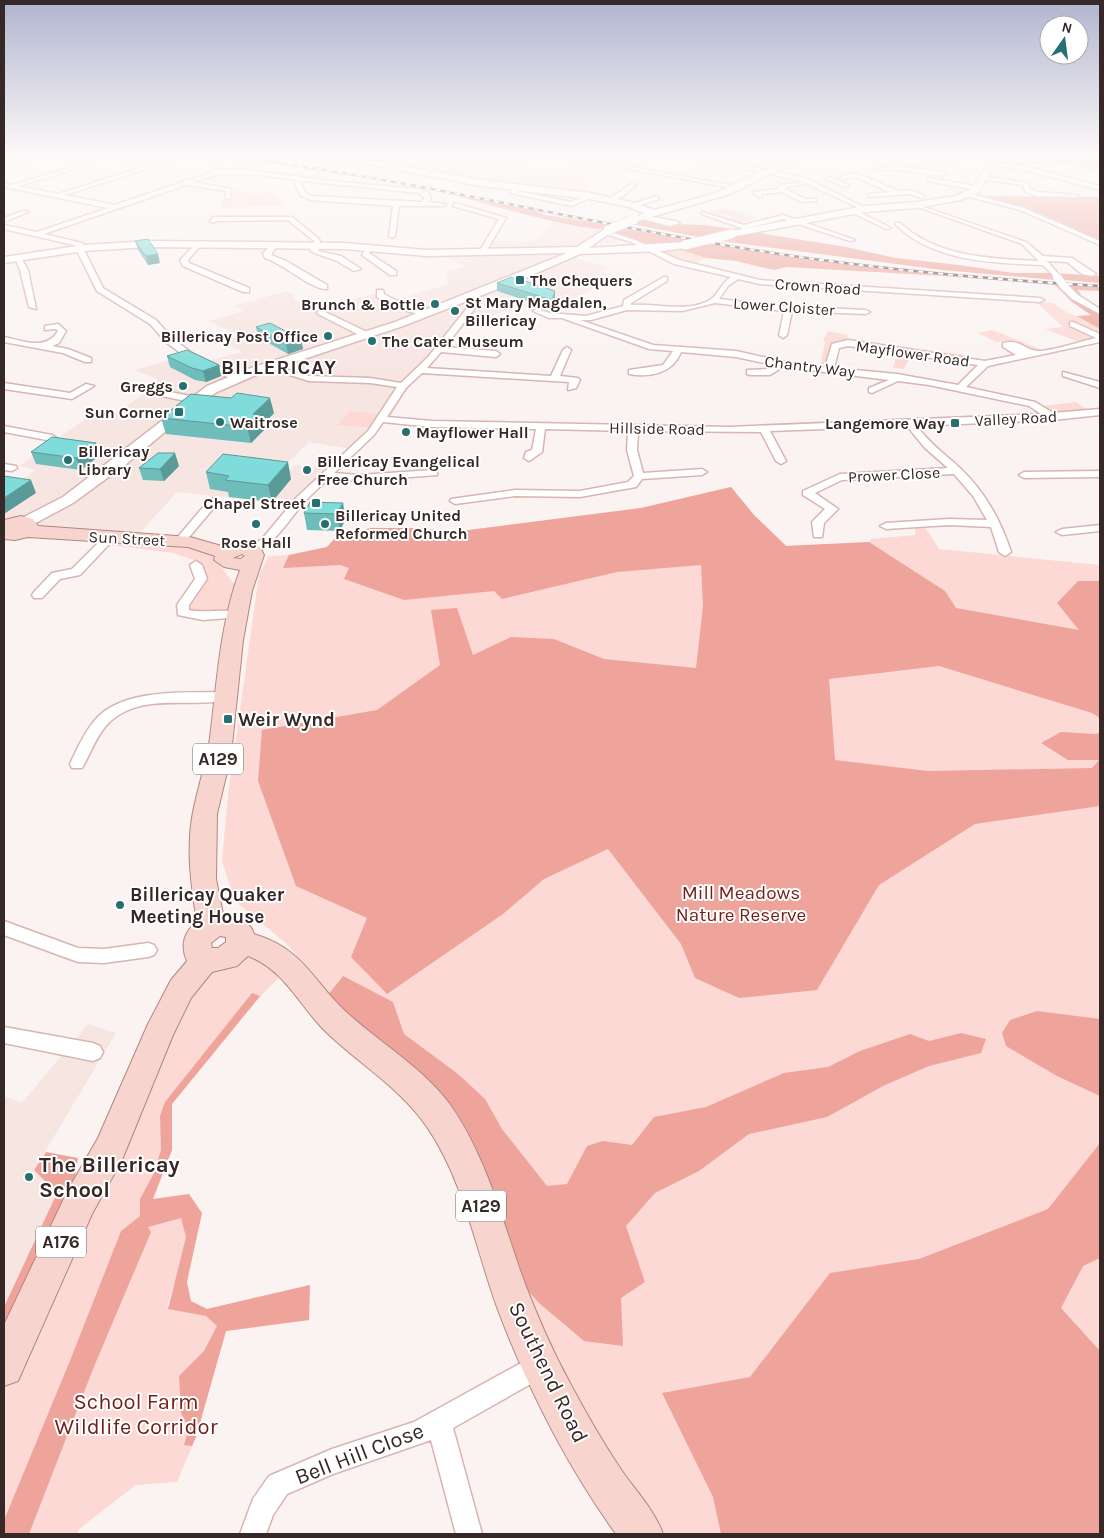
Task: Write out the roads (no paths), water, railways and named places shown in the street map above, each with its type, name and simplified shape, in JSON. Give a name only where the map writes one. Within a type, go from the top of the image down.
[{"type":"main road","name":"Sun Street","points":[[12,532],[180,541],[201,544],[229,559]]},
{"type":"main road","points":[[229,559],[242,564],[252,555]]},
{"type":"main road","name":"A129","points":[[226,935],[203,879],[205,814],[220,755],[233,640],[252,555]]},
{"type":"main road","name":"A129","points":[[229,559],[240,602]]},
{"type":"main road","name":"A176","points":[[4,1367],[80,1202],[110,1149],[158,1033],[181,989],[205,960],[212,961],[227,958],[233,953],[226,935]]},
{"type":"main road","name":"Southend Road","points":[[226,935],[261,947],[290,966],[334,1020],[401,1075],[434,1110],[457,1148],[484,1212],[517,1311],[541,1364],[596,1466],[642,1534]]},
{"type":"street","points":[[13,229],[80,244],[100,289],[153,322],[170,341],[189,355],[236,378]]},
{"type":"street","points":[[38,234],[53,229]]},
{"type":"street","points":[[303,229],[317,240],[318,245]]},
{"type":"street","points":[[392,236],[393,229]]},
{"type":"street","points":[[483,252],[497,229]]},
{"type":"street","points":[[12,532],[56,508],[120,462],[195,400],[236,378],[366,335],[468,298],[570,256],[603,233],[613,229]]},
{"type":"street","points":[[4,260],[135,244],[318,245],[406,252],[649,248],[685,245],[756,229]]},
{"type":"street","points":[[818,229],[852,240]]},
{"type":"street","points":[[901,229],[926,245],[984,259],[1065,259],[1092,274]]},
{"type":"street","points":[[985,229],[1012,238],[1032,249],[1075,297],[1100,312]]},
{"type":"street","points":[[1073,229],[1100,243]]},
{"type":"street","name":"Crown Road","points":[[603,233],[649,248],[677,262],[765,283],[1040,300]]},
{"type":"street","points":[[199,244],[184,260],[186,264],[246,290]]},
{"type":"street","points":[[274,245],[267,253],[268,256],[299,271],[308,282],[324,287]]},
{"type":"street","points":[[318,245],[314,250],[316,252],[354,267]]},
{"type":"street","points":[[369,248],[365,253],[391,271],[400,266]]},
{"type":"street","points":[[17,258],[24,270],[34,307]]},
{"type":"street","points":[[1064,265],[1076,265]]},
{"type":"street","points":[[537,312],[566,318],[600,317],[627,308],[696,308],[714,301],[724,284],[736,277]]},
{"type":"street","points":[[627,308],[627,302],[664,280]]},
{"type":"street","points":[[380,292],[380,295],[400,306],[425,314]]},
{"type":"street","points":[[252,555],[270,537],[301,499],[355,449],[382,419],[403,386],[439,349],[472,307],[473,301],[468,298]]},
{"type":"street","name":"Lower Cloister","points":[[714,301],[787,308],[866,312]]},
{"type":"street","points":[[783,335],[788,312],[787,308]]},
{"type":"street","name":"Lower Cloister","points":[[854,323],[855,311]]},
{"type":"street","points":[[321,312],[366,335]]},
{"type":"street","points":[[600,317],[600,327]]},
{"type":"street","name":"Chantry Way","points":[[566,318],[600,327],[644,345],[678,350],[736,354],[781,364],[898,377],[961,388],[1032,404],[1053,417]]},
{"type":"street","points":[[1074,324],[1100,339]]},
{"type":"street","points":[[44,348],[61,336],[62,331],[54,326]]},
{"type":"street","points":[[961,388],[971,375],[985,364],[1100,339]]},
{"type":"street","points":[[4,340],[64,351],[88,360]]},
{"type":"street","name":"Mayflower Road","points":[[829,369],[835,346],[848,343],[985,364]]},
{"type":"street","points":[[1022,355],[1006,346],[1015,344],[1035,353]]},
{"type":"street","points":[[439,349],[496,354]]},
{"type":"street","points":[[555,378],[567,350]]},
{"type":"street","points":[[632,372],[666,368],[675,360],[678,350]]},
{"type":"street","points":[[750,372],[770,372],[781,364]]},
{"type":"street","points":[[271,366],[295,376],[362,380],[403,386]]},
{"type":"street","points":[[419,370],[453,374],[512,375],[575,380],[571,388]]},
{"type":"street","points":[[1067,373],[1100,385]]},
{"type":"street","points":[[502,388],[512,375]]},
{"type":"street","points":[[872,390],[898,377]]},
{"type":"street","points":[[62,403],[89,386]]},
{"type":"street","points":[[6,388],[72,396]]},
{"type":"street","points":[[151,391],[195,400]]},
{"type":"street","name":"Valley Road","points":[[932,422],[1053,417],[1100,412]]},
{"type":"street","points":[[1088,414],[1100,422]]},
{"type":"street","name":"Hillside Road","points":[[382,419],[432,424],[764,429],[932,422]]},
{"type":"street","points":[[910,423],[921,440],[970,485],[994,524],[1005,552]]},
{"type":"street","points":[[529,458],[537,452],[541,426]]},
{"type":"street","points":[[633,428],[632,450],[639,476]]},
{"type":"street","points":[[4,429],[52,438]]},
{"type":"street","points":[[764,429],[781,461]]},
{"type":"street","name":"Prower Close","points":[[818,535],[818,522],[832,509],[807,493],[829,481],[855,475],[956,471]]},
{"type":"street","points":[[325,476],[359,478],[433,472]]},
{"type":"street","points":[[455,501],[515,493],[580,494],[632,485],[639,476],[702,472]]},
{"type":"street","points":[[1024,475],[1100,474]]},
{"type":"street","points":[[180,541],[214,501]]},
{"type":"street","points":[[886,526],[904,529],[949,522],[994,524]]},
{"type":"street","points":[[1062,532],[1100,528]]},
{"type":"street","points":[[38,595],[56,576],[76,572],[110,537]]},
{"type":"street","points":[[196,565],[201,579],[183,605],[182,612],[192,616],[205,617],[240,602]]},
{"type":"street","points":[[77,764],[95,730],[104,719],[129,704],[168,699],[228,696]]},
{"type":"street","points":[[4,928],[78,955],[104,956],[148,950]]},
{"type":"street","points":[[4,1036],[93,1052]]},
{"type":"street","name":"Bell Hill Close","points":[[253,1534],[262,1508],[278,1485],[332,1462],[420,1433],[541,1364]]},
{"type":"street","points":[[439,1421],[469,1534]]},
{"type":"railway","points":[[633,229],[760,251],[845,263],[930,273],[1100,286]]},
{"type":"place","name":"The Chequers","points":[[520,280]]},
{"type":"place","name":"Brunch & Bottle","points":[[435,304]]},
{"type":"place","name":"St Mary Magdalen, Billericay","points":[[455,311]]},
{"type":"place","name":"Billericay Post Office","points":[[328,336]]},
{"type":"place","name":"The Cater Museum","points":[[372,341]]},
{"type":"place","name":"Greggs","points":[[183,386]]},
{"type":"place","name":"Sun Corner","points":[[179,412]]},
{"type":"place","name":"Waitrose","points":[[220,422]]},
{"type":"place","name":"Langemore Way","points":[[955,423]]},
{"type":"place","name":"Mayflower Hall","points":[[406,432]]},
{"type":"place","name":"Billericay Library","points":[[68,460]]},
{"type":"place","name":"Billericay Evangelical Free Church","points":[[307,470]]},
{"type":"place","name":"Chapel Street","points":[[316,503]]},
{"type":"place","name":"Rose Hall","points":[[256,524]]},
{"type":"place","name":"Billericay United Reformed Church","points":[[325,524]]},
{"type":"place","name":"Weir Wynd","points":[[228,719]]},
{"type":"place","name":"Billericay Quaker Meeting House","points":[[120,905]]},
{"type":"place","name":"The Billericay School","points":[[29,1177]]},
{"type":"district","name":"BILLERICAY","points":[[279,367]]},
{"type":"park label","name":"Mill Meadows Nature Reserve","points":[[741,903]]},
{"type":"park label","name":"School Farm Wildlife Corridor","points":[[136,1414]]}]
